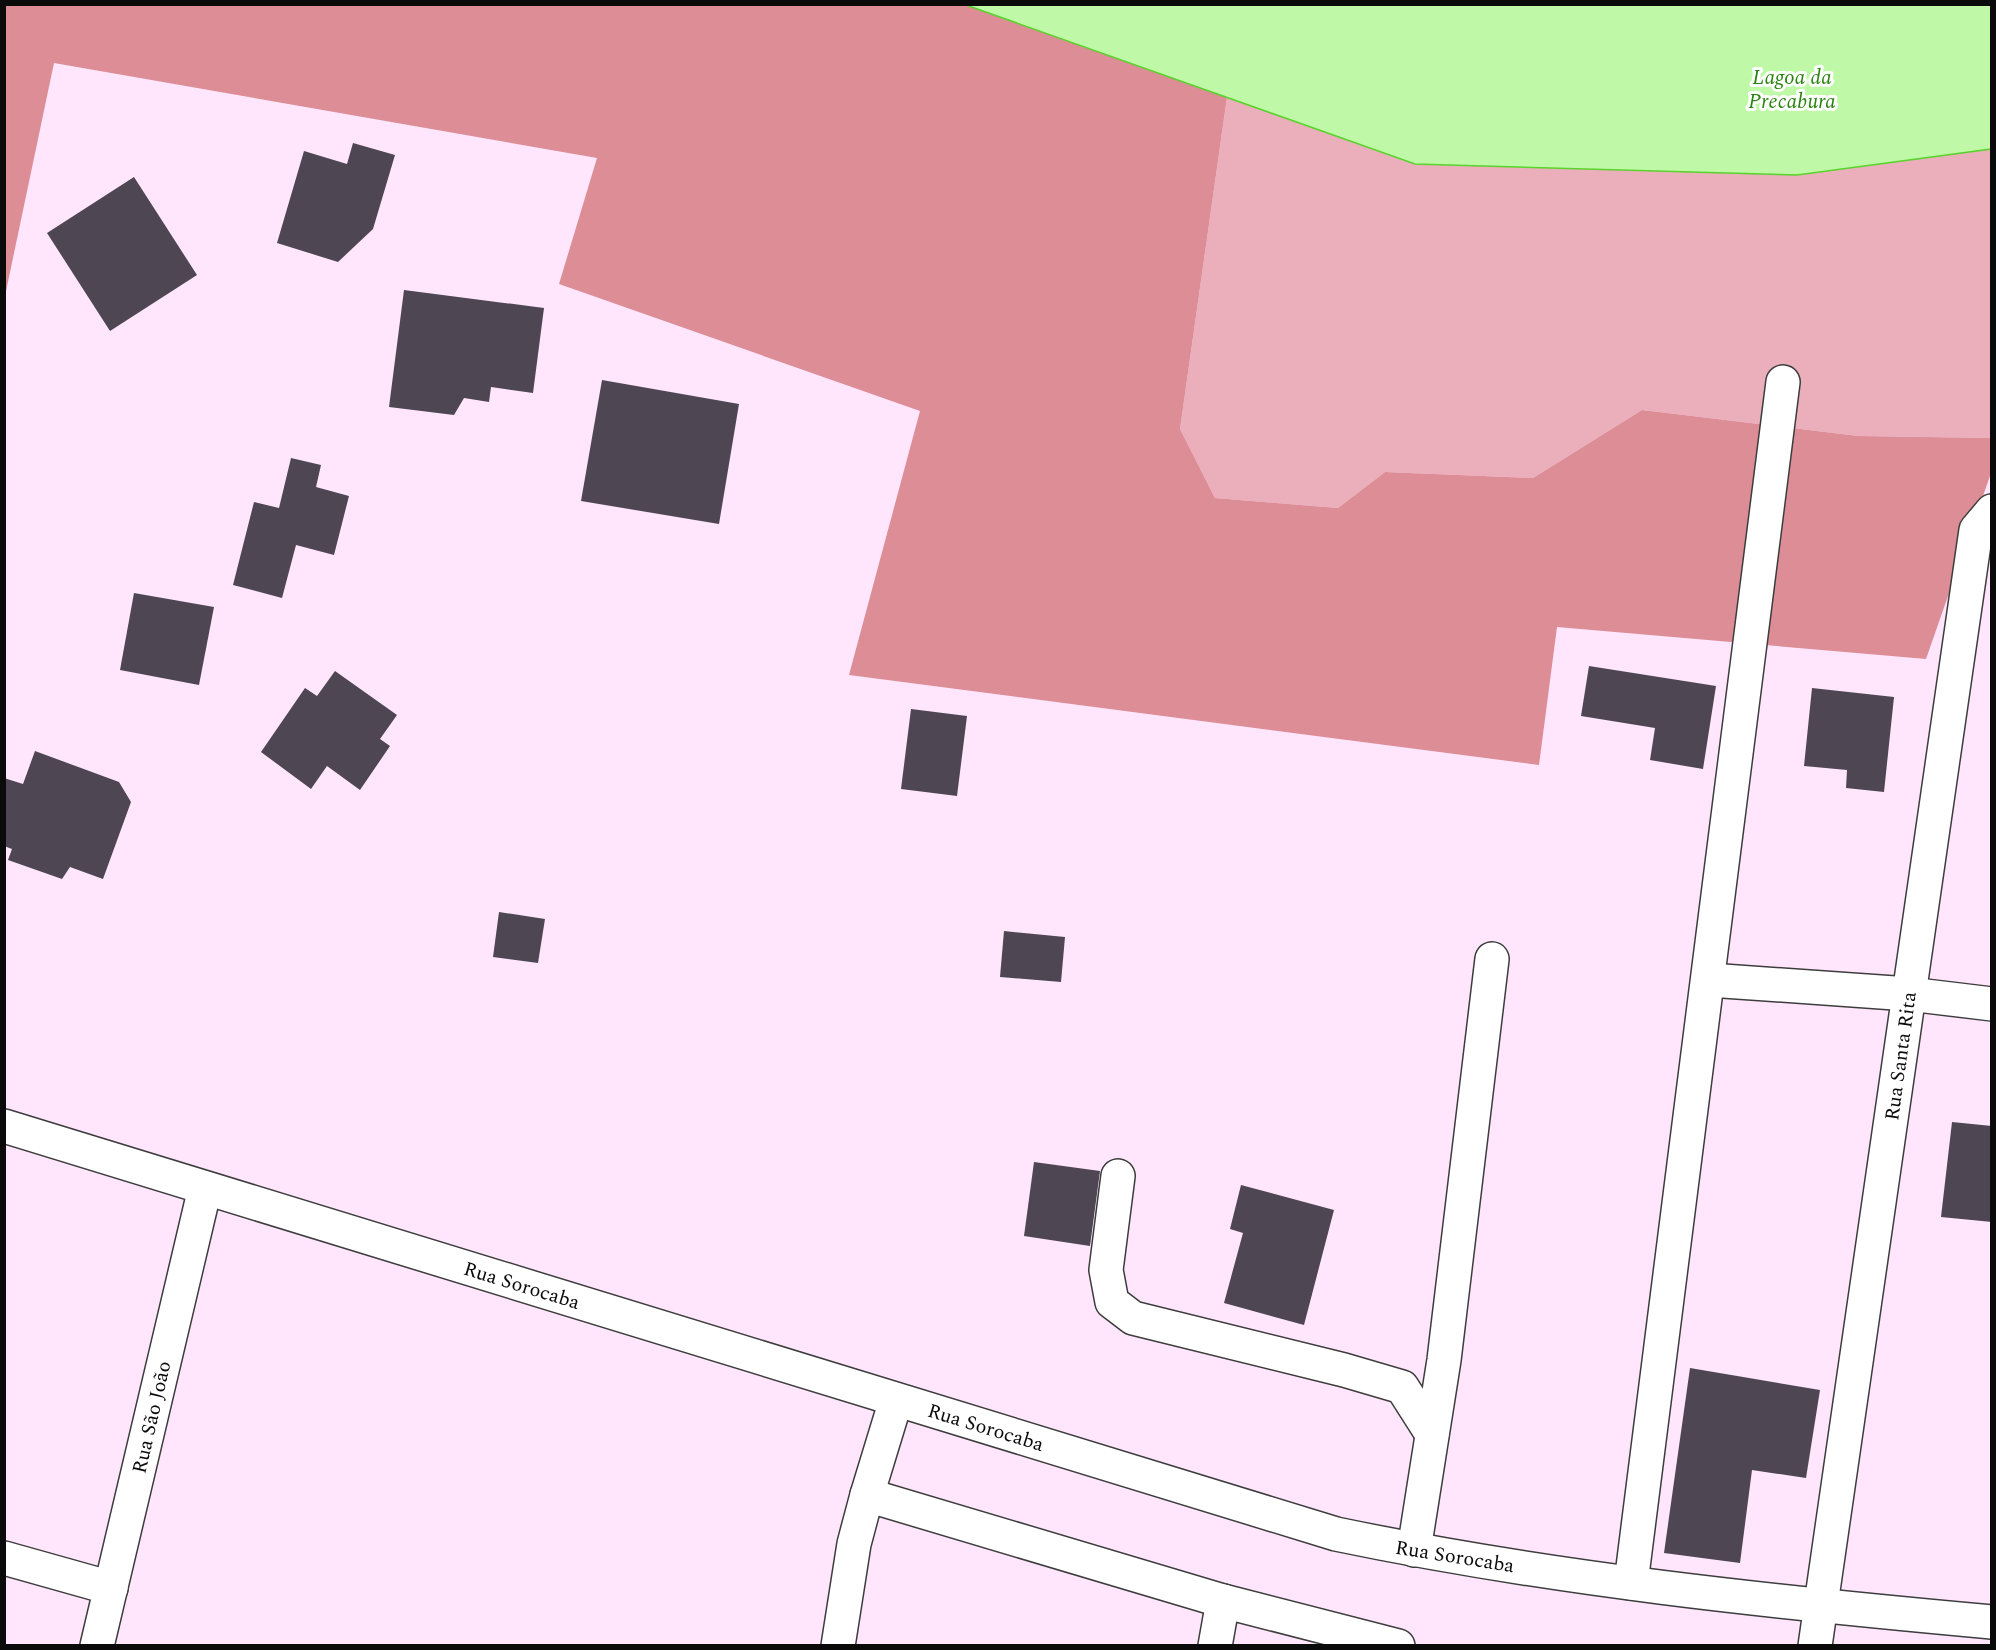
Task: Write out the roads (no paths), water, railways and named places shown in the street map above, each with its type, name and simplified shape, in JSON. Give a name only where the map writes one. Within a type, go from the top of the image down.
[{"type":"street","points":[[1631,1583],[1784,382]]},
{"type":"street","name":"Rua Santa Rita","points":[[1815,1646],[1976,530],[1992,511]]},
{"type":"street","points":[[1414,1550],[1444,1360],[1492,958]]},
{"type":"street","points":[[1709,980],[1909,994],[1992,1004]]},
{"type":"street","name":"Rua Sorocaba","points":[[4,1126],[1335,1534],[1414,1550],[1631,1583],[1821,1606],[1992,1622]]},
{"type":"street","points":[[1118,1176],[1106,1270],[1113,1302],[1133,1318],[1344,1370],[1402,1387],[1432,1434]]},
{"type":"street","name":"Rua São João","points":[[97,1646],[205,1188]]},
{"type":"street","points":[[838,1646],[854,1544],[896,1400]]},
{"type":"street","points":[[867,1495],[1223,1601],[1398,1646]]},
{"type":"street","points":[[4,1558],[111,1588]]},
{"type":"street","points":[[1215,1646],[1223,1601]]},
{"type":"water","name":"Lagoa da Precabura","points":[[966,5],[1991,5],[1991,149],[1797,175],[1415,164]]}]
